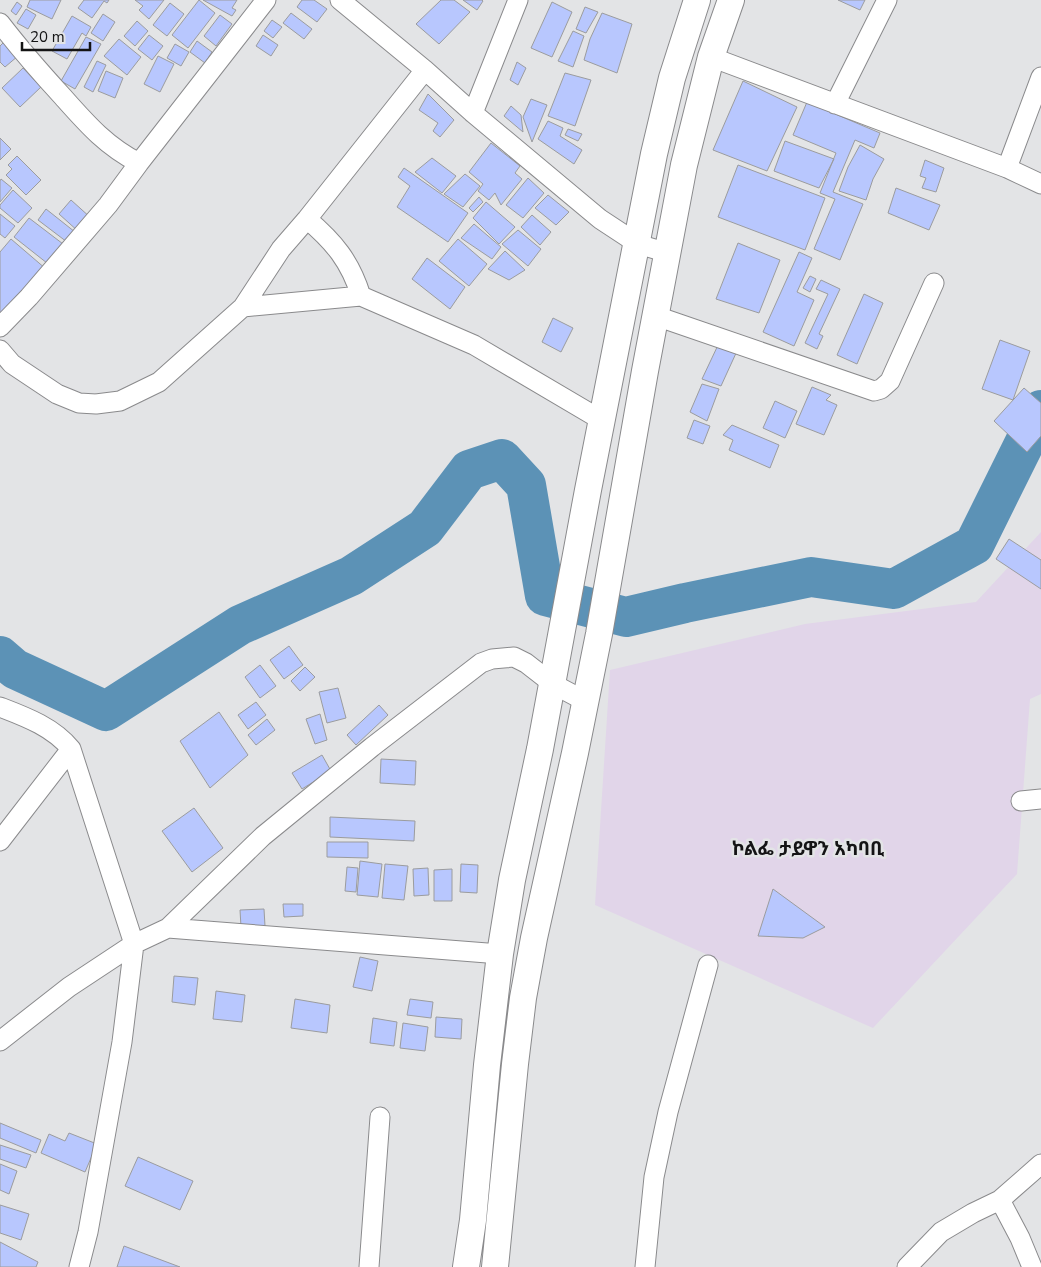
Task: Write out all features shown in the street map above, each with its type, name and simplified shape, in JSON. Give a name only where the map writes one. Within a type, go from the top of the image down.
[{"type":"main road","points":[[466,1267],[473,1220],[487,1065],[500,954],[512,880],[553,684],[563,623],[654,154],[672,78],[697,0]]},
{"type":"main road","points":[[495,1267],[501,1194],[523,998],[534,938],[575,753],[684,165],[711,57],[731,0]]},
{"type":"street","points":[[0,327],[77,243],[108,205],[266,0]]},
{"type":"street","points":[[340,0],[600,219],[638,244],[668,252]]},
{"type":"street","points":[[473,113],[518,0]]},
{"type":"street","points":[[834,104],[887,0]]},
{"type":"street","points":[[0,23],[32,63],[87,125],[123,155],[139,163]]},
{"type":"street","points":[[711,57],[1007,168],[1041,184]]},
{"type":"street","points":[[0,350],[12,364],[57,394],[79,403],[96,404],[112,402],[139,393],[159,382],[243,307],[281,248],[307,219],[425,70]]},
{"type":"street","points":[[1007,168],[1041,76]]},
{"type":"street","points":[[307,219],[341,252],[355,275],[361,296]]},
{"type":"street","points":[[656,316],[874,391],[881,390],[890,381],[934,283]]},
{"type":"street","points":[[243,307],[361,296],[474,344],[602,421]]},
{"type":"street","points":[[0,1041],[69,988],[134,944],[168,928],[263,836],[372,747],[481,663],[492,659],[514,657],[526,663],[553,684],[585,701]]},
{"type":"street","points":[[0,707],[29,718],[51,730],[71,749],[134,944],[122,1042],[88,1232],[79,1267]]},
{"type":"street","points":[[0,841],[71,749]]},
{"type":"street","points":[[1021,801],[1041,799]]},
{"type":"street","points":[[168,928],[500,954]]},
{"type":"street","points":[[645,1267],[654,1178],[670,1103],[708,965]]},
{"type":"street","points":[[369,1267],[380,1117]]},
{"type":"street","points":[[907,1267],[941,1232],[973,1212],[1000,1200],[1041,1164]]},
{"type":"street","points":[[1000,1200],[1020,1238],[1032,1267]]},
{"type":"shaded area","points":[[1041,532],[1041,694],[1030,699],[1017,874],[873,1028],[595,905],[610,670],[805,624],[976,602]]},
{"type":"building","points":[[30,0],[61,0],[52,19],[27,7]]},
{"type":"building","points":[[84,0],[109,0],[107,3],[104,1],[92,18],[78,8]]},
{"type":"building","points":[[135,0],[164,0],[149,19],[139,10],[143,6]]},
{"type":"building","points":[[199,0],[215,13],[188,48],[172,35]]},
{"type":"building","points":[[203,0],[237,0],[232,8],[236,10],[232,16]]},
{"type":"building","points":[[302,0],[314,0],[327,9],[317,22],[297,7]]},
{"type":"building","points":[[441,0],[454,0],[470,12],[439,44],[416,24]]},
{"type":"building","points":[[463,0],[482,0],[483,1],[477,10]]},
{"type":"building","points":[[838,0],[865,0],[860,10]]},
{"type":"building","points":[[17,2],[22,6],[16,15],[11,11]]},
{"type":"building","points":[[552,2],[572,12],[552,57],[531,48]]},
{"type":"building","points":[[170,3],[184,14],[167,36],[153,25]]},
{"type":"building","points":[[585,7],[598,12],[586,33],[576,29]]},
{"type":"building","points":[[26,9],[36,15],[28,29],[17,23]]},
{"type":"building","points":[[291,13],[312,29],[304,39],[283,23]]},
{"type":"building","points":[[602,13],[632,24],[617,73],[584,60],[590,39]]},
{"type":"building","points":[[103,14],[115,22],[103,41],[91,33]]},
{"type":"building","points":[[220,15],[232,24],[216,46],[204,36]]},
{"type":"building","points":[[72,16],[91,27],[86,36],[82,33],[67,59],[52,51]]},
{"type":"building","points":[[272,20],[282,27],[273,38],[264,31]]},
{"type":"building","points":[[137,21],[148,31],[135,46],[124,36]]},
{"type":"building","points":[[573,31],[584,36],[573,67],[558,61]]},
{"type":"building","points":[[149,35],[163,46],[152,60],[138,49]]},
{"type":"building","points":[[263,35],[278,45],[271,56],[256,46]]},
{"type":"building","points":[[86,37],[101,44],[75,89],[61,81]]},
{"type":"building","points":[[119,39],[141,57],[127,75],[104,56]]},
{"type":"building","points":[[5,41],[18,56],[5,67],[0,62],[0,46]]},
{"type":"building","points":[[197,41],[212,52],[205,63],[190,52]]},
{"type":"building","points":[[175,44],[189,52],[181,66],[167,58]]},
{"type":"building","points":[[158,56],[174,64],[160,92],[144,84]]},
{"type":"building","points":[[97,61],[106,65],[93,92],[84,87]]},
{"type":"building","points":[[517,62],[526,68],[518,85],[510,80]]},
{"type":"building","points":[[23,68],[41,87],[20,107],[2,88]]},
{"type":"building","points":[[106,71],[123,78],[115,98],[98,91]]},
{"type":"building","points":[[565,73],[591,80],[575,126],[548,116]]},
{"type":"building","points":[[743,81],[797,107],[767,171],[713,150]]},
{"type":"building","points":[[428,94],[454,120],[440,137],[433,131],[438,123],[419,110]]},
{"type":"building","points":[[531,99],[547,105],[532,142],[523,117]]},
{"type":"building","points":[[807,102],[880,133],[874,148],[855,140],[833,192],[863,204],[840,260],[814,249],[835,199],[820,193],[836,153],[793,135]]},
{"type":"building","points":[[511,106],[521,115],[523,132],[504,116]]},
{"type":"building","points":[[548,121],[563,128],[560,136],[582,150],[574,164],[538,139]]},
{"type":"building","points":[[568,129],[582,134],[578,141],[565,135]]},
{"type":"building","points":[[0,138],[11,149],[0,160]]},
{"type":"building","points":[[785,141],[834,159],[819,188],[774,171]]},
{"type":"building","points":[[491,143],[520,166],[515,173],[522,179],[501,205],[495,193],[489,200],[478,191],[483,184],[469,172]]},
{"type":"building","points":[[860,145],[884,159],[873,179],[866,200],[839,191],[848,167]]},
{"type":"building","points":[[17,156],[41,180],[26,195],[6,175],[12,169],[8,165]]},
{"type":"building","points":[[432,158],[456,176],[442,193],[415,172]]},
{"type":"building","points":[[925,160],[944,168],[936,192],[922,188],[926,178],[920,176]]},
{"type":"building","points":[[738,165],[825,198],[805,250],[718,217]]},
{"type":"building","points":[[404,168],[468,213],[448,242],[397,207],[410,186],[398,177]]},
{"type":"building","points":[[465,174],[480,186],[463,207],[444,194]]},
{"type":"building","points":[[528,178],[544,193],[523,218],[506,205]]},
{"type":"building","points":[[1,179],[12,188],[0,202],[0,181]]},
{"type":"building","points":[[896,188],[940,205],[929,230],[888,213]]},
{"type":"building","points":[[13,190],[32,208],[18,223],[0,208],[0,205]]},
{"type":"building","points":[[548,195],[569,212],[556,225],[535,208]]},
{"type":"building","points":[[479,197],[483,202],[473,212],[469,208]]},
{"type":"building","points":[[71,200],[91,218],[79,232],[59,214]]},
{"type":"building","points":[[486,202],[515,227],[499,244],[473,218]]},
{"type":"building","points":[[46,209],[75,232],[67,242],[38,220]]},
{"type":"building","points":[[0,214],[15,226],[5,238],[0,234]]},
{"type":"building","points":[[532,215],[551,232],[540,245],[521,227]]},
{"type":"building","points":[[29,218],[67,247],[52,267],[14,237]]},
{"type":"building","points":[[474,224],[501,247],[492,259],[461,238]]},
{"type":"building","points":[[518,230],[541,249],[528,266],[502,244]]},
{"type":"building","points":[[11,239],[46,269],[0,322],[0,252]]},
{"type":"building","points":[[458,239],[487,264],[469,286],[439,261]]},
{"type":"building","points":[[738,243],[780,260],[759,313],[716,299]]},
{"type":"building","points":[[505,251],[525,270],[509,280],[488,269]]},
{"type":"building","points":[[799,252],[812,258],[797,292],[814,300],[794,346],[763,332]]},
{"type":"building","points":[[427,258],[465,287],[450,309],[412,279]]},
{"type":"building","points":[[810,276],[816,279],[810,292],[803,288]]},
{"type":"building","points":[[821,280],[840,289],[819,334],[823,336],[817,349],[805,343],[828,294],[816,289]]},
{"type":"building","points":[[864,294],[883,303],[857,364],[837,355]]},
{"type":"building","points":[[553,318],[573,328],[561,352],[542,342]]},
{"type":"building","points":[[1000,340],[1030,351],[1013,400],[982,389]]},
{"type":"building","points":[[719,343],[737,351],[721,386],[702,379]]},
{"type":"building","points":[[702,384],[719,389],[707,421],[690,412]]},
{"type":"building","points":[[812,387],[831,395],[826,400],[837,405],[824,435],[796,424]]},
{"type":"building","points":[[1024,388],[1041,403],[1041,436],[1027,452],[994,421]]},
{"type":"building","points":[[775,401],[797,411],[785,438],[763,428]]},
{"type":"building","points":[[694,420],[710,426],[703,444],[687,438]]},
{"type":"building","points":[[732,425],[779,445],[770,468],[729,450],[733,440],[723,435]]},
{"type":"building","points":[[1009,539],[1041,560],[1041,589],[996,559]]},
{"type":"building","points":[[289,646],[303,665],[284,679],[270,660]]},
{"type":"building","points":[[260,665],[276,686],[260,698],[245,677]]},
{"type":"building","points":[[305,667],[315,677],[300,691],[291,681]]},
{"type":"building","points":[[338,688],[346,718],[327,723],[319,692]]},
{"type":"building","points":[[256,702],[266,715],[248,729],[238,715]]},
{"type":"building","points":[[379,705],[388,715],[356,745],[347,735]]},
{"type":"building","points":[[219,712],[248,755],[210,788],[180,741]]},
{"type":"building","points":[[320,714],[327,740],[315,744],[306,719]]},
{"type":"building","points":[[267,719],[275,730],[256,745],[248,735]]},
{"type":"building","points":[[322,755],[331,771],[302,789],[292,773]]},
{"type":"building","points":[[381,759],[416,761],[415,785],[380,783]]},
{"type":"building","points":[[194,808],[223,848],[192,872],[162,831]]},
{"type":"building","points":[[330,817],[415,821],[414,841],[330,837]]},
{"type":"building","points":[[327,842],[368,842],[368,858],[327,857]]},
{"type":"building","points":[[360,861],[382,864],[378,897],[357,895]]},
{"type":"building","points":[[385,864],[408,866],[404,900],[382,898]]},
{"type":"building","points":[[461,864],[478,865],[477,893],[460,892]]},
{"type":"building","points":[[347,867],[358,868],[356,892],[345,891]]},
{"type":"building","points":[[428,868],[429,895],[414,896],[413,869]]},
{"type":"building","points":[[452,869],[452,901],[434,901],[434,870]]},
{"type":"building","points":[[773,889],[825,927],[803,938],[758,936]]},
{"type":"building","points":[[283,904],[303,904],[303,916],[284,917]]},
{"type":"building","points":[[264,909],[265,926],[241,927],[240,910]]},
{"type":"building","points":[[360,957],[378,961],[372,991],[353,987]]},
{"type":"building","points":[[174,976],[198,978],[195,1005],[172,1002]]},
{"type":"building","points":[[216,991],[245,995],[242,1022],[213,1019]]},
{"type":"building","points":[[295,999],[330,1005],[327,1033],[291,1028]]},
{"type":"building","points":[[410,999],[433,1002],[431,1018],[407,1015]]},
{"type":"building","points":[[436,1017],[462,1019],[461,1039],[435,1037]]},
{"type":"building","points":[[373,1018],[397,1022],[394,1046],[370,1043]]},
{"type":"building","points":[[403,1023],[428,1027],[425,1051],[400,1048]]},
{"type":"building","points":[[0,1123],[41,1140],[36,1153],[0,1138]]},
{"type":"building","points":[[69,1133],[97,1144],[85,1172],[41,1153],[49,1134],[65,1141]]},
{"type":"building","points":[[0,1145],[31,1155],[26,1168],[0,1159]]},
{"type":"building","points":[[138,1157],[193,1181],[180,1210],[125,1186]]},
{"type":"building","points":[[0,1164],[17,1171],[9,1194],[0,1190]]},
{"type":"building","points":[[0,1205],[29,1214],[21,1240],[0,1233]]},
{"type":"building","points":[[0,1242],[38,1262],[36,1267],[0,1267]]},
{"type":"building","points":[[124,1246],[180,1267],[117,1267]]},
{"type":"waterway","points":[[0,656],[15,669],[106,711],[240,625],[351,576],[425,528],[469,470],[502,459],[526,485],[545,596],[626,617],[811,577],[894,589],[974,545],[1041,410]]},
{"type":"district","name":"ኮልፌ ታይዋን አካባቢ","points":[[808,849]]}]
